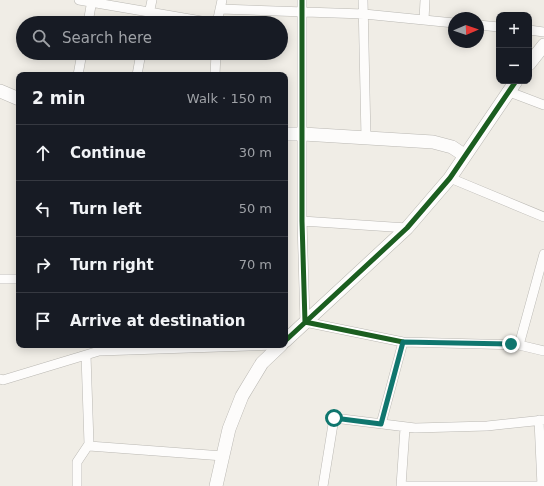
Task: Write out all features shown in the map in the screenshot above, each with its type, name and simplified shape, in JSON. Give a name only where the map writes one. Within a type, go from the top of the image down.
[{"type":"street","points":[[78,0],[92,1],[176,16]]},
{"type":"street","points":[[148,16],[152,0]]},
{"type":"street","points":[[302,0],[302,221],[305,322]]},
{"type":"street","points":[[363,0],[366,138]]},
{"type":"street","points":[[424,20],[425,0]]},
{"type":"street","points":[[89,16],[92,1]]},
{"type":"street","points":[[218,16],[221,4],[302,13],[364,14],[448,22]]},
{"type":"street","points":[[484,26],[496,27]]},
{"type":"street","points":[[532,30],[544,32]]},
{"type":"street","points":[[532,60],[544,45]]},
{"type":"street","points":[[79,72],[81,60]]},
{"type":"street","points":[[138,72],[140,60]]},
{"type":"street","points":[[215,72],[216,60]]},
{"type":"street","points":[[288,338],[407,228],[450,178],[507,91],[513,84]]},
{"type":"street","points":[[0,91],[16,98]]},
{"type":"street","points":[[507,91],[544,105]]},
{"type":"street","points":[[288,134],[433,142],[452,147],[464,155]]},
{"type":"street","points":[[450,178],[544,217]]},
{"type":"street","points":[[302,221],[407,228]]},
{"type":"street","points":[[519,345],[544,254]]},
{"type":"street","points":[[0,280],[16,279]]},
{"type":"street","points":[[305,322],[403,342],[519,345],[544,351]]},
{"type":"street","points":[[381,424],[403,342]]},
{"type":"street","points":[[0,379],[3,380],[99,351],[153,348]]},
{"type":"street","points":[[216,486],[229,429],[242,396],[262,363],[278,348]]},
{"type":"street","points":[[76,486],[77,462],[89,446],[86,355]]},
{"type":"street","points":[[323,486],[334,418],[405,428],[487,426],[542,420],[543,486],[401,486],[405,428]]},
{"type":"street","points":[[89,446],[223,456]]},
{"type":"cycle path","points":[[302,0],[302,221],[305,322],[403,342]]},
{"type":"cycle path","points":[[288,338],[407,228],[450,178],[514,84]]},
{"type":"route","points":[[334,418],[381,424],[403,342],[511,344]]}]
